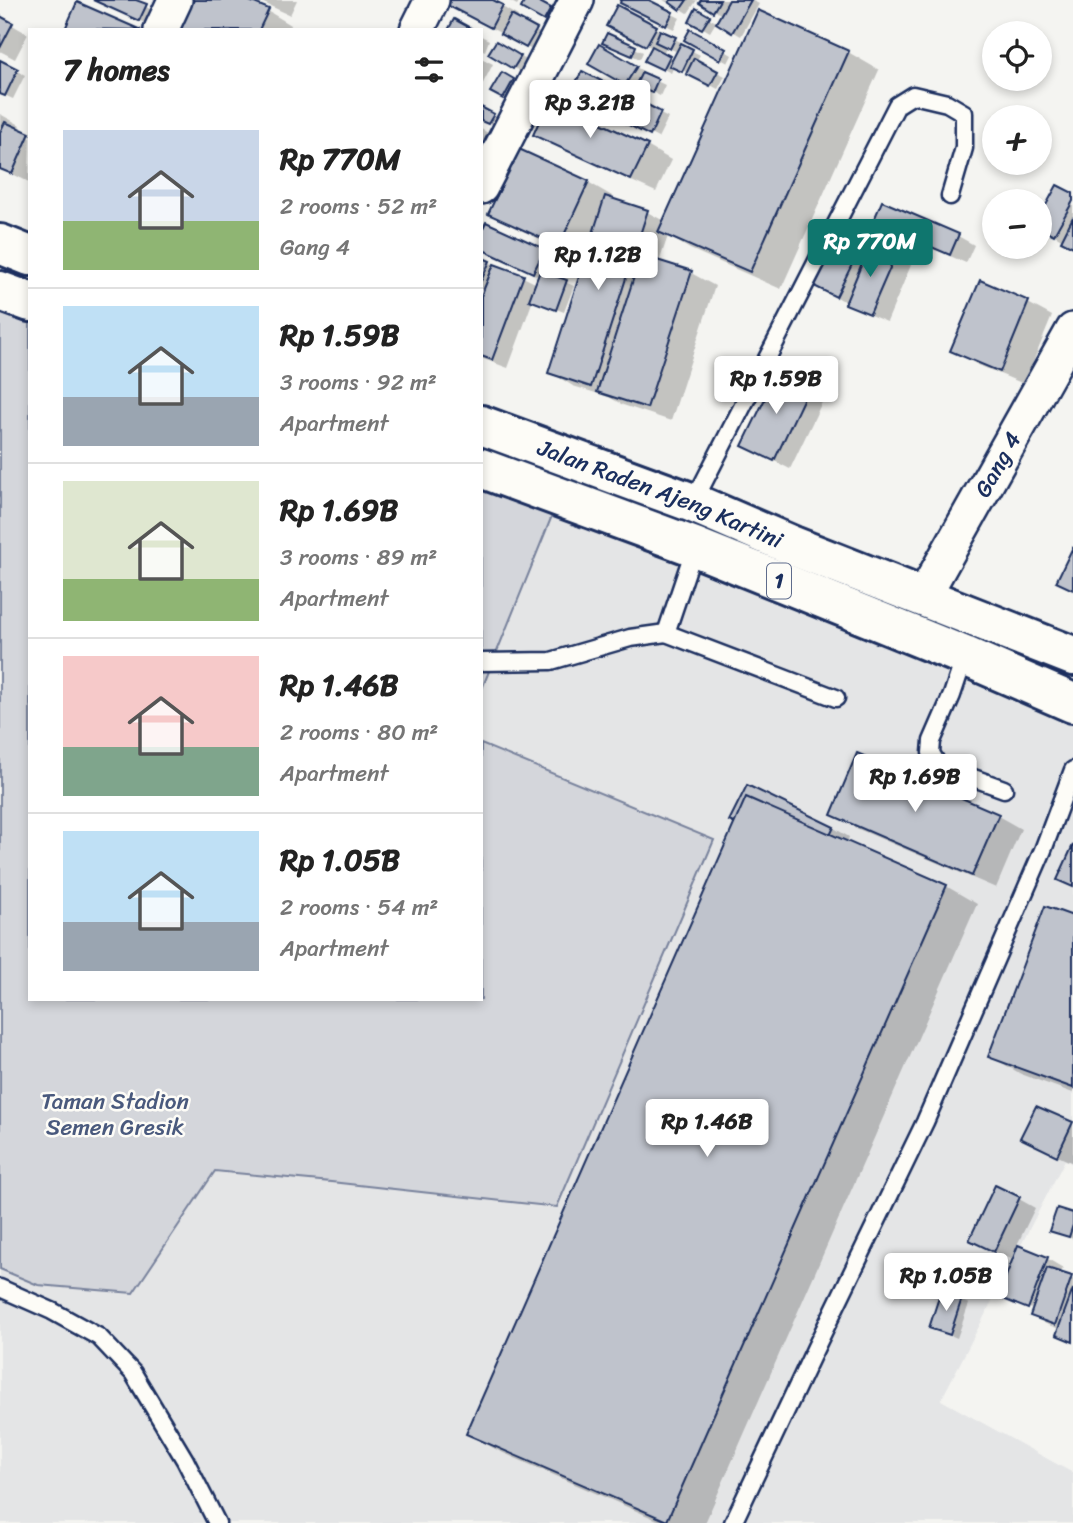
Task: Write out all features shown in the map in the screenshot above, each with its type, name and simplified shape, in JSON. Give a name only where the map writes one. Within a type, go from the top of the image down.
[{"type":"highway","points":[[0,244],[28,255]]},
{"type":"highway","points":[[0,291],[28,301]]},
{"type":"highway","name":"Jalan Raden Ajeng Kartini","points":[[483,426],[692,503],[793,546],[1073,656]]},
{"type":"highway","name":"Jalan Raden Ajeng Kartini","points":[[483,469],[695,547],[965,656],[1073,703]]},
{"type":"street","points":[[162,28],[175,0]]},
{"type":"street","points":[[418,28],[432,0]]},
{"type":"street","points":[[483,183],[577,0]]},
{"type":"street","name":"Gang 4","points":[[923,597],[1064,366],[1073,330]]},
{"type":"lane","points":[[692,503],[897,105],[913,95],[947,103],[964,113],[964,148],[950,197]]},
{"type":"lane","points":[[666,633],[695,547]]},
{"type":"lane","points":[[483,662],[551,661],[630,638],[666,633],[836,698]]},
{"type":"lane","points":[[965,656],[932,741],[931,753],[937,765],[1004,789]]},
{"type":"lane","points":[[733,1523],[925,1122],[1042,850],[1073,770]]},
{"type":"lane","points":[[0,1288],[52,1311],[99,1337],[134,1373],[185,1460],[217,1523]]},
{"type":"shaded area","points":[[0,289],[28,1001],[483,1001],[483,473],[1073,710],[1073,1164],[1065,1160],[941,1400],[1073,1473],[1073,1523],[0,1523]]},
{"type":"green space","name":"Taman Stadion Semen Gresik","points":[[0,289],[28,299],[28,1001],[483,1001],[483,745],[714,840],[557,1207],[215,1171],[133,1293],[38,1285],[0,1269]]},
{"type":"green space","points":[[483,473],[558,501],[483,686]]},
{"type":"building","points":[[93,0],[136,0],[147,4],[139,21]]},
{"type":"building","points":[[194,0],[247,0],[269,9],[260,28],[181,28]]},
{"type":"building","points":[[447,0],[493,0],[503,5],[491,28],[445,4]]},
{"type":"building","points":[[525,0],[536,0],[551,8],[544,21],[521,8]]},
{"type":"building","points":[[621,0],[649,0],[673,12],[666,26],[620,3]]},
{"type":"building","points":[[687,0],[680,10],[669,2]]},
{"type":"building","points":[[701,0],[720,0],[713,12],[699,3]]},
{"type":"building","points":[[729,0],[751,0],[732,33],[716,23]]},
{"type":"building","points":[[77,2],[136,28],[65,28]]},
{"type":"building","points":[[617,5],[657,26],[646,46],[606,26]]},
{"type":"building","points":[[696,8],[710,16],[702,29],[689,22]]},
{"type":"building","points":[[758,10],[849,51],[750,272],[658,232]]},
{"type":"building","points":[[511,15],[537,29],[526,48],[500,34]]},
{"type":"building","points":[[0,16],[13,23],[0,48]]},
{"type":"building","points":[[454,19],[470,28],[449,28]]},
{"type":"building","points":[[690,29],[726,49],[720,60],[684,40]]},
{"type":"building","points":[[660,30],[676,37],[670,49],[655,42]]},
{"type":"building","points":[[607,33],[636,46],[632,56],[602,43]]},
{"type":"building","points":[[496,41],[521,56],[513,69],[488,54]]},
{"type":"building","points":[[681,43],[693,49],[682,72],[669,66]]},
{"type":"building","points":[[599,44],[637,66],[625,85],[588,64]]},
{"type":"building","points":[[652,46],[670,56],[663,70],[644,61]]},
{"type":"building","points":[[694,58],[718,71],[710,86],[686,74]]},
{"type":"building","points":[[0,60],[18,69],[5,96],[0,94]]},
{"type":"building","points":[[582,71],[623,92],[611,115],[570,93]]},
{"type":"building","points":[[502,72],[514,79],[503,99],[490,92]]},
{"type":"building","points":[[642,72],[658,79],[652,93],[635,86]]},
{"type":"building","points":[[631,96],[661,112],[650,136],[619,120]]},
{"type":"building","points":[[549,99],[648,145],[631,180],[533,135]]},
{"type":"building","points":[[483,108],[494,114],[488,124],[483,122]]},
{"type":"building","points":[[5,122],[28,132],[12,174],[0,169],[0,132]]},
{"type":"building","points":[[519,149],[589,181],[559,246],[488,214]]},
{"type":"building","points":[[1057,185],[1073,193],[1073,201],[1054,235],[1052,234],[1052,194]]},
{"type":"building","points":[[605,196],[648,210],[591,387],[548,373]]},
{"type":"building","points":[[882,201],[959,234],[950,255],[873,222]]},
{"type":"building","points":[[1073,217],[1073,247],[1061,241]]},
{"type":"building","points":[[486,222],[545,249],[533,273],[483,250],[483,228]]},
{"type":"building","points":[[840,224],[866,236],[836,297],[810,284]]},
{"type":"building","points":[[870,244],[896,254],[870,314],[845,304]]},
{"type":"building","points":[[641,255],[692,271],[647,408],[597,392]]},
{"type":"building","points":[[483,258],[490,261],[483,277]]},
{"type":"building","points":[[494,264],[524,275],[492,360],[483,357],[483,291]]},
{"type":"building","points":[[540,271],[567,280],[556,310],[529,300]]},
{"type":"building","points":[[980,280],[1029,301],[1000,372],[950,351]]},
{"type":"building","points":[[779,370],[810,385],[774,461],[742,446]]},
{"type":"building","points":[[1073,547],[1073,590],[1056,582]]},
{"type":"building","points":[[857,753],[999,814],[972,876],[831,815]]},
{"type":"building","points":[[747,785],[834,827],[817,863],[729,821]]},
{"type":"building","points":[[746,797],[947,885],[667,1521],[466,1434]]},
{"type":"building","points":[[1073,845],[1073,887],[1057,880]]},
{"type":"building","points":[[1045,906],[1073,916],[1073,1088],[988,1057]]},
{"type":"building","points":[[1036,1106],[1073,1122],[1057,1156],[1020,1138]]},
{"type":"building","points":[[995,1185],[1020,1197],[994,1252],[969,1240]]},
{"type":"building","points":[[1057,1208],[1073,1213],[1069,1237],[1049,1231]]},
{"type":"building","points":[[1018,1245],[1048,1257],[1028,1309],[998,1297]]},
{"type":"building","points":[[958,1256],[985,1267],[974,1294],[947,1283]]},
{"type":"building","points":[[1047,1268],[1072,1276],[1055,1325],[1030,1316]]},
{"type":"building","points":[[1073,1289],[1073,1342],[1056,1335]]},
{"type":"building","points":[[941,1291],[962,1298],[950,1335],[929,1328]]}]
